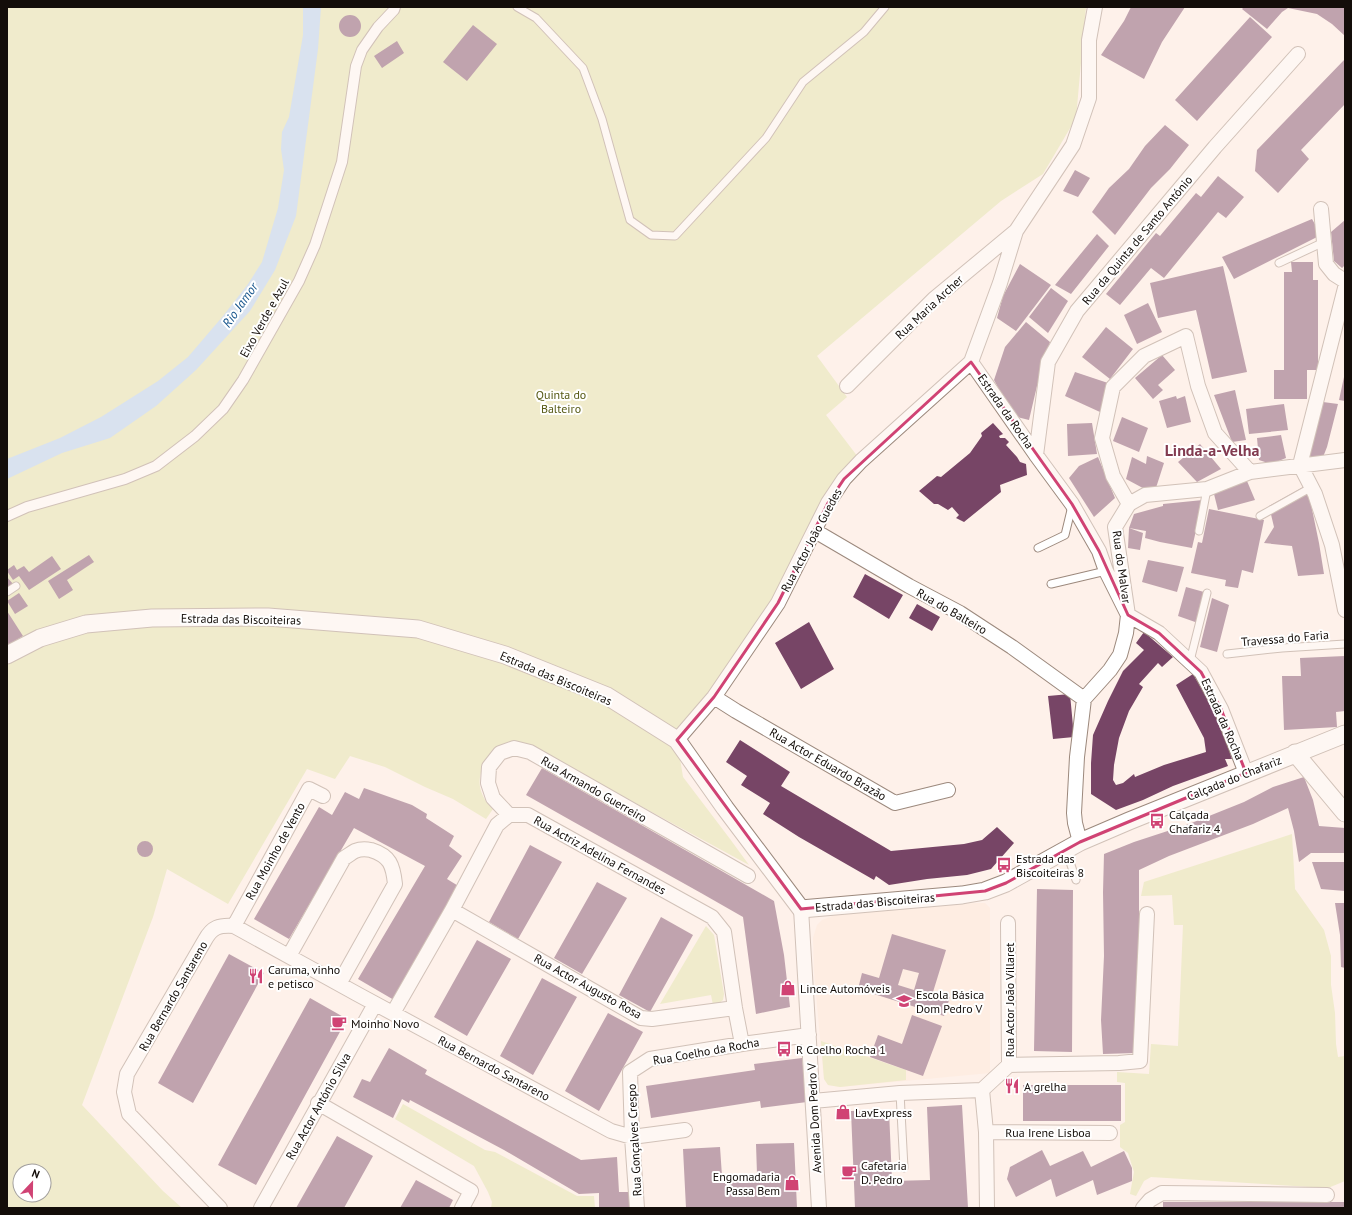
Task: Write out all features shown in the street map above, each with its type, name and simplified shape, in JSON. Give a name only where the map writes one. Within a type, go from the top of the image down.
[{"type":"street","name":"Estrada da Rocha","points":[[1095,7],[1089,40],[1089,98],[1073,145],[1016,231],[1000,283],[971,362],[1072,504],[1099,551],[1106,571],[1128,615],[1159,633],[1201,672],[1221,709],[1246,773]]},
{"type":"street","name":"Eixo Verde e Azul","points":[[7,516],[27,507],[125,480],[156,466],[195,436],[223,409],[244,380],[299,282],[315,245],[342,162],[356,66],[362,50],[378,27],[397,8]]},
{"type":"street","name":"Rua da Quinta de Santo António","points":[[1036,455],[1048,362],[1077,311],[1215,147],[1298,54]]},
{"type":"street","points":[[1321,209],[1326,264],[1334,274],[1345,281]]},
{"type":"street","name":"Rua Maria Archer","points":[[847,386],[934,299],[1016,231]]},
{"type":"street","points":[[1345,288],[1300,465],[1315,494],[1332,545],[1345,610]]},
{"type":"street","points":[[1250,472],[1215,433],[1198,386],[1186,336],[1144,356],[1114,387],[1102,438],[1113,476],[1129,504],[1145,495],[1207,489],[1250,472],[1345,460]]},
{"type":"street","name":"Rua Actor João Guedes","points":[[677,740],[714,697],[778,603],[828,503],[844,478],[971,362]]},
{"type":"street","name":"Rua do Malvar","points":[[1084,699],[1110,670],[1120,655],[1126,633],[1128,615],[1115,527],[1129,504]]},
{"type":"street","name":"Rua do Balteiro","points":[[815,531],[909,586],[960,613],[1084,699]]},
{"type":"street","name":"Estrada das Biscoiteiras","points":[[7,655],[40,638],[86,624],[152,618],[268,617],[418,630],[505,655],[607,696],[677,740],[725,808],[801,909],[962,895],[985,891],[1006,883],[1073,846]]},
{"type":"street","name":"Rua Actor Eduardo Brazão","points":[[714,697],[895,802],[948,790]]},
{"type":"street","points":[[1073,846],[1077,757],[1084,699]]},
{"type":"street","name":"Calçada do Chafariz","points":[[1073,846],[1129,821],[1345,734]]},
{"type":"street","name":"Rua Armando Guerreiro","points":[[509,815],[493,798],[488,783],[489,767],[500,753],[514,748],[530,752],[748,876]]},
{"type":"street","points":[[1296,753],[1345,813]]},
{"type":"street","name":"Rua Moinho de Vento","points":[[234,926],[310,789],[324,796]]},
{"type":"street","points":[[393,1013],[452,910],[497,825],[509,815]]},
{"type":"street","name":"Rua Actriz Adelina Fernandes","points":[[509,815],[528,815],[712,917],[724,932],[742,1044]]},
{"type":"street","points":[[289,956],[344,858],[356,850],[365,849],[378,852],[387,858],[393,869],[394,884],[340,984]]},
{"type":"street","name":"Avenida Dom Pedro V","points":[[801,909],[819,1208]]},
{"type":"street","name":"Rua Actor Augusto Rosa","points":[[452,910],[641,1018],[652,1019],[735,1008]]},
{"type":"street","points":[[1009,1065],[1119,1063],[1140,1061],[1147,914]]},
{"type":"street","name":"Rua Actor João Villaret","points":[[982,1090],[1009,1065],[1008,923]]},
{"type":"street","name":"Rua Bernardo Santareno","points":[[220,1208],[128,1114],[124,1092],[128,1074],[210,932],[223,925],[234,926],[611,1131],[632,1137]]},
{"type":"street","name":"Rua Actor António Silva","points":[[261,1208],[318,1103],[375,1004]]},
{"type":"street","name":"Rua Coelho da Rocha","points":[[630,1072],[650,1060],[742,1044],[809,1035]]},
{"type":"street","name":"Rua Gonçalves Crespo","points":[[630,1072],[632,1137],[637,1208]]},
{"type":"street","points":[[813,1101],[900,1093],[982,1090],[986,1132],[987,1208]]},
{"type":"street","points":[[318,1103],[471,1191],[462,1208]]},
{"type":"street","points":[[632,1137],[685,1130]]},
{"type":"street","name":"Rua Irene Lisboa","points":[[986,1132],[1110,1133]]},
{"type":"street","points":[[1143,1208],[1150,1200],[1162,1193],[1327,1195]]},
{"type":"lane","points":[[516,7],[536,18],[583,68],[602,119],[630,220],[651,234],[675,236],[766,138],[803,82],[864,32],[885,7]]},
{"type":"lane","points":[[1279,263],[1324,242]]},
{"type":"lane","points":[[1260,516],[1312,487]]},
{"type":"lane","points":[[1199,531],[1207,489]]},
{"type":"lane","points":[[1038,548],[1065,535],[1072,504]]},
{"type":"lane","points":[[1051,584],[1106,571]]},
{"type":"lane","points":[[7,592],[16,586]]},
{"type":"lane","points":[[1190,661],[1207,593]]},
{"type":"lane","name":"Travessa do Faria","points":[[1227,654],[1282,648],[1345,644]]},
{"type":"lane","points":[[1073,846],[1076,880]]},
{"type":"lane","points":[[900,1093],[904,1168]]},
{"type":"highlighted area","points":[[971,362],[1072,504],[1099,551],[1128,615],[1159,633],[1201,672],[1221,709],[1246,773],[1080,842],[1006,883],[985,891],[801,909],[677,740],[714,697],[778,603],[828,503],[844,479]]},
{"type":"shaded area","name":"Escola Básica Dom Pedro V","points":[[985,903],[990,908],[990,1073],[840,1087],[828,1085],[824,1079],[814,972],[813,938],[817,925],[822,920],[835,915]]},
{"type":"green space","name":"Quinta do Balteiro","points":[[7,7],[1086,7],[1076,118],[1043,174],[1001,201],[817,356],[847,397],[826,415],[861,461],[795,571],[677,740],[683,777],[749,865],[549,756],[498,748],[488,758],[480,776],[480,789],[486,801],[493,809],[486,819],[453,799],[385,767],[350,756],[335,779],[307,769],[228,904],[167,869],[153,917],[82,1105],[163,1191],[182,1208],[7,1208]]},
{"type":"green space","points":[[1292,834],[1295,889],[1324,930],[1331,956],[1331,985],[1335,1013],[1336,1044],[1338,1057],[1345,1056],[1345,1181],[1328,1188],[1151,1177],[1144,1181],[1136,1196],[1130,1194],[1134,1172],[1128,1153],[1120,1147],[1120,1125],[1125,1122],[1125,1083],[1117,1082],[1117,1072],[1149,1074],[1151,1044],[1178,1046],[1183,925],[1174,925],[1172,895],[1141,896],[1144,882]]},
{"type":"green space","points":[[706,926],[714,935],[724,994],[723,1000],[718,1004],[713,1005],[711,995],[660,1004]]},
{"type":"green space","points":[[821,1041],[906,1070],[906,1080],[840,1087],[828,1085],[824,1079]]},
{"type":"green space","points":[[403,1104],[485,1150],[495,1152],[577,1196],[594,1196],[595,1208],[491,1208],[492,1202],[488,1192],[474,1166],[395,1119]]},
{"type":"water","name":"Rio Jamor","points":[[303,7],[321,7],[318,49],[296,216],[275,270],[250,311],[196,370],[156,406],[110,438],[62,453],[7,479],[7,459],[60,438],[101,417],[158,381],[188,357],[248,284],[262,262],[278,208],[284,170],[281,149],[282,132],[289,117],[303,35]]},
{"type":"building","points":[[1131,7],[1185,7],[1162,42],[1144,79],[1101,55],[1124,21]]},
{"type":"building","points":[[1244,7],[1345,7],[1345,36],[1332,24],[1317,14],[1288,8],[1282,12],[1267,29],[1242,9]]},
{"type":"building","points":[[350,15],[358,18],[361,26],[358,34],[350,37],[342,34],[339,26],[342,18]]},
{"type":"building","points":[[1250,17],[1272,37],[1197,121],[1175,100]]},
{"type":"building","points":[[473,25],[497,44],[467,81],[443,62]]},
{"type":"building","points":[[397,41],[404,53],[382,68],[374,56]]},
{"type":"building","points":[[1345,59],[1345,104],[1301,150],[1309,159],[1278,193],[1255,171],[1257,150]]},
{"type":"building","points":[[1165,125],[1189,145],[1170,169],[1151,188],[1115,235],[1092,212],[1109,188],[1129,169],[1145,146]]},
{"type":"building","points":[[1075,170],[1090,178],[1078,197],[1063,191]]},
{"type":"building","points":[[1218,176],[1244,197],[1226,218],[1218,212],[1164,278],[1151,268],[1120,305],[1106,294],[1156,233],[1160,236],[1196,193],[1201,197]]},
{"type":"building","points":[[1312,219],[1321,235],[1234,279],[1222,257]]},
{"type":"building","points":[[1345,220],[1345,265],[1342,268],[1334,261],[1331,232]]},
{"type":"building","points":[[1097,234],[1109,246],[1071,294],[1055,285]]},
{"type":"building","points":[[1291,262],[1313,262],[1313,280],[1318,280],[1318,370],[1307,370],[1307,399],[1274,399],[1274,370],[1284,370],[1284,272],[1292,272]]},
{"type":"building","points":[[1020,264],[1051,285],[1016,331],[997,318],[1003,296]]},
{"type":"building","points":[[1223,266],[1247,372],[1212,379],[1196,310],[1158,318],[1150,283]]},
{"type":"building","points":[[1051,288],[1068,301],[1048,333],[1029,317]]},
{"type":"building","points":[[1148,303],[1162,332],[1137,344],[1124,315]]},
{"type":"building","points":[[1026,322],[1050,342],[1029,420],[1013,416],[994,380],[1005,347]]},
{"type":"building","points":[[1106,327],[1133,349],[1110,379],[1082,357]]},
{"type":"building","points":[[1162,355],[1175,370],[1158,385],[1163,390],[1153,399],[1135,378]]},
{"type":"building","points":[[1075,372],[1108,383],[1100,412],[1065,396]]},
{"type":"building","points":[[1344,377],[1345,378],[1345,401],[1339,400]]},
{"type":"building","points":[[1235,390],[1246,440],[1232,442],[1214,395]]},
{"type":"building","points":[[1176,396],[1177,399],[1185,396],[1191,422],[1167,428],[1159,401]]},
{"type":"building","points":[[1323,402],[1338,404],[1327,447],[1323,457],[1307,457]]},
{"type":"building","points":[[1284,404],[1288,430],[1249,434],[1246,409]]},
{"type":"building","points":[[1122,417],[1148,428],[1139,452],[1113,441]]},
{"type":"building","points":[[993,423],[1003,434],[999,436],[1000,438],[1005,438],[1009,442],[1006,445],[1020,462],[1026,464],[1027,475],[1000,485],[1001,492],[964,522],[956,518],[959,515],[952,507],[948,510],[938,504],[934,504],[919,491],[937,476],[941,477],[970,453],[982,436],[981,433]]},
{"type":"building","points":[[1092,423],[1097,454],[1068,456],[1067,424]]},
{"type":"building","points":[[1281,435],[1286,458],[1268,463],[1259,460],[1257,438]]},
{"type":"building","points":[[1200,444],[1221,469],[1197,482],[1178,462]]},
{"type":"building","points":[[1147,456],[1164,463],[1154,494],[1126,479],[1132,457],[1146,464]]},
{"type":"building","points":[[1098,457],[1115,498],[1094,517],[1069,478],[1079,466]]},
{"type":"building","points":[[1247,481],[1255,500],[1218,510],[1214,494]]},
{"type":"building","points":[[1307,485],[1324,574],[1298,576],[1292,546],[1264,543],[1274,527],[1269,506]]},
{"type":"building","points":[[1203,500],[1192,548],[1145,538],[1146,531],[1129,528],[1134,514],[1163,506],[1163,504]]},
{"type":"building","points":[[1209,509],[1264,520],[1253,573],[1242,570],[1238,588],[1225,586],[1226,580],[1191,573],[1198,542],[1202,543]]},
{"type":"building","points":[[1129,528],[1143,533],[1140,550],[1128,548]]},
{"type":"building","points":[[89,555],[94,562],[67,580],[73,590],[59,599],[48,581]]},
{"type":"building","points":[[52,556],[61,569],[29,590],[19,576],[13,580],[7,571],[14,565],[17,570],[24,566],[29,572]]},
{"type":"building","points":[[1148,560],[1184,567],[1177,592],[1142,582]]},
{"type":"building","points":[[865,574],[903,595],[889,619],[853,597]]},
{"type":"building","points":[[7,577],[13,584],[7,589]]},
{"type":"building","points":[[1186,587],[1204,592],[1198,623],[1178,616]]},
{"type":"building","points":[[19,593],[28,606],[15,614],[7,601]]},
{"type":"building","points":[[1212,598],[1229,605],[1217,652],[1200,647]]},
{"type":"building","points":[[917,604],[940,617],[932,631],[909,618]]},
{"type":"building","points":[[7,611],[23,636],[7,646]]},
{"type":"building","points":[[809,622],[834,669],[801,689],[775,643]]},
{"type":"building","points":[[1144,632],[1173,657],[1162,667],[1158,663],[1139,684],[1143,687],[1129,711],[1119,738],[1113,780],[1116,785],[1123,783],[1134,774],[1135,777],[1164,765],[1206,752],[1204,738],[1176,685],[1193,674],[1210,703],[1223,731],[1232,759],[1225,759],[1228,766],[1173,786],[1143,800],[1116,810],[1091,794],[1093,735],[1123,671],[1144,650],[1136,643]]},
{"type":"building","points":[[1345,656],[1345,711],[1336,712],[1337,727],[1284,730],[1282,676],[1301,676],[1300,658]]},
{"type":"building","points":[[1070,694],[1074,737],[1053,739],[1048,696]]},
{"type":"building","points":[[740,740],[790,772],[781,786],[891,851],[964,844],[982,840],[997,827],[1014,843],[991,869],[967,875],[889,885],[876,876],[874,880],[799,837],[763,814],[770,803],[741,785],[747,776],[726,762]]},
{"type":"building","points":[[542,768],[774,901],[784,955],[790,1007],[756,1014],[743,917],[526,795]]},
{"type":"building","points":[[1304,777],[1313,800],[1319,826],[1345,828],[1345,853],[1311,853],[1299,862],[1294,831],[1288,808],[1253,824],[1169,856],[1139,870],[1139,958],[1136,1053],[1103,1054],[1101,1020],[1104,956],[1104,854],[1134,842],[1189,824],[1244,802],[1273,787]]},
{"type":"building","points":[[364,788],[412,805],[427,814],[426,818],[454,836],[449,846],[462,856],[447,879],[460,887],[394,1000],[358,979],[425,866],[354,828],[289,939],[254,919],[319,807],[332,815],[345,792],[359,799]]},
{"type":"building","points":[[142,841],[148,841],[153,846],[151,855],[148,857],[142,857],[137,852],[137,846]]},
{"type":"building","points":[[530,845],[562,862],[518,939],[489,922]]},
{"type":"building","points":[[1312,862],[1345,862],[1345,891],[1321,889]]},
{"type":"building","points":[[597,882],[627,898],[582,974],[554,958]]},
{"type":"building","points":[[1037,889],[1073,890],[1072,1052],[1034,1051]]},
{"type":"building","points":[[1335,903],[1345,903],[1345,968],[1341,967],[1340,935]]},
{"type":"building","points":[[661,917],[693,935],[650,1012],[619,995]]},
{"type":"building","points":[[892,934],[946,950],[933,992],[950,997],[944,1016],[858,989],[862,973],[879,978]],"holes":[[[903,969],[919,973],[914,990],[898,985]]]},
{"type":"building","points":[[477,940],[511,959],[467,1036],[434,1017]]},
{"type":"building","points":[[229,954],[264,973],[193,1103],[158,1083]]},
{"type":"building","points":[[542,978],[577,997],[533,1075],[500,1056]]},
{"type":"building","points":[[310,998],[347,1019],[256,1185],[218,1165]]},
{"type":"building","points":[[608,1013],[643,1032],[599,1111],[565,1091]]},
{"type":"building","points":[[912,1015],[942,1026],[923,1076],[870,1057],[878,1035],[902,1044]]},
{"type":"building","points":[[389,1048],[427,1070],[425,1074],[581,1160],[617,1157],[619,1192],[629,1192],[630,1208],[599,1208],[599,1193],[579,1194],[504,1150],[410,1100],[409,1103],[402,1099],[393,1118],[353,1097],[362,1079],[370,1082]]},
{"type":"building","points":[[802,1058],[807,1102],[761,1108],[760,1101],[651,1118],[646,1086],[755,1070],[754,1064]]},
{"type":"building","points":[[1023,1085],[1121,1085],[1121,1121],[1023,1121]]},
{"type":"building","points":[[962,1105],[968,1208],[855,1208],[851,1111],[889,1110],[892,1181],[930,1180],[927,1107]]},
{"type":"building","points":[[337,1136],[373,1156],[344,1208],[296,1208]]},
{"type":"building","points":[[794,1143],[797,1208],[686,1208],[683,1149],[720,1147],[722,1176],[757,1174],[756,1144]]},
{"type":"building","points":[[1042,1150],[1050,1166],[1083,1151],[1091,1167],[1124,1151],[1132,1168],[1132,1181],[1097,1195],[1093,1180],[1056,1197],[1051,1179],[1016,1197],[1007,1179],[1010,1167]]},
{"type":"building","points":[[416,1180],[453,1200],[449,1208],[400,1208]]},
{"type":"building","points":[[1163,1202],[1345,1202],[1345,1208],[1163,1208]]},
{"type":"place","name":"Calçada Chafariz 4","points":[[1157,821]]},
{"type":"place","name":"Estrada das Biscoiteiras 8","points":[[1004,865]]},
{"type":"place","name":"Caruma, vinho e petisco","points":[[256,976]]},
{"type":"place","name":"Lince Automóveis","points":[[788,988]]},
{"type":"place","name":"Escola Básica Dom Pedro V","points":[[904,1001]]},
{"type":"place","name":"Moinho Novo","points":[[339,1023]]},
{"type":"place","name":"R Coelho Rocha 1","points":[[784,1049]]},
{"type":"place","name":"A grelha","points":[[1012,1086]]},
{"type":"place","name":"LavExpress","points":[[843,1112]]},
{"type":"place","name":"Cafetaria D. Pedro","points":[[849,1172]]},
{"type":"place","name":"Engomadaria Passa Bem","points":[[792,1183]]},
{"type":"district","name":"Linda-a-Velha","points":[[1212,450]]}]
